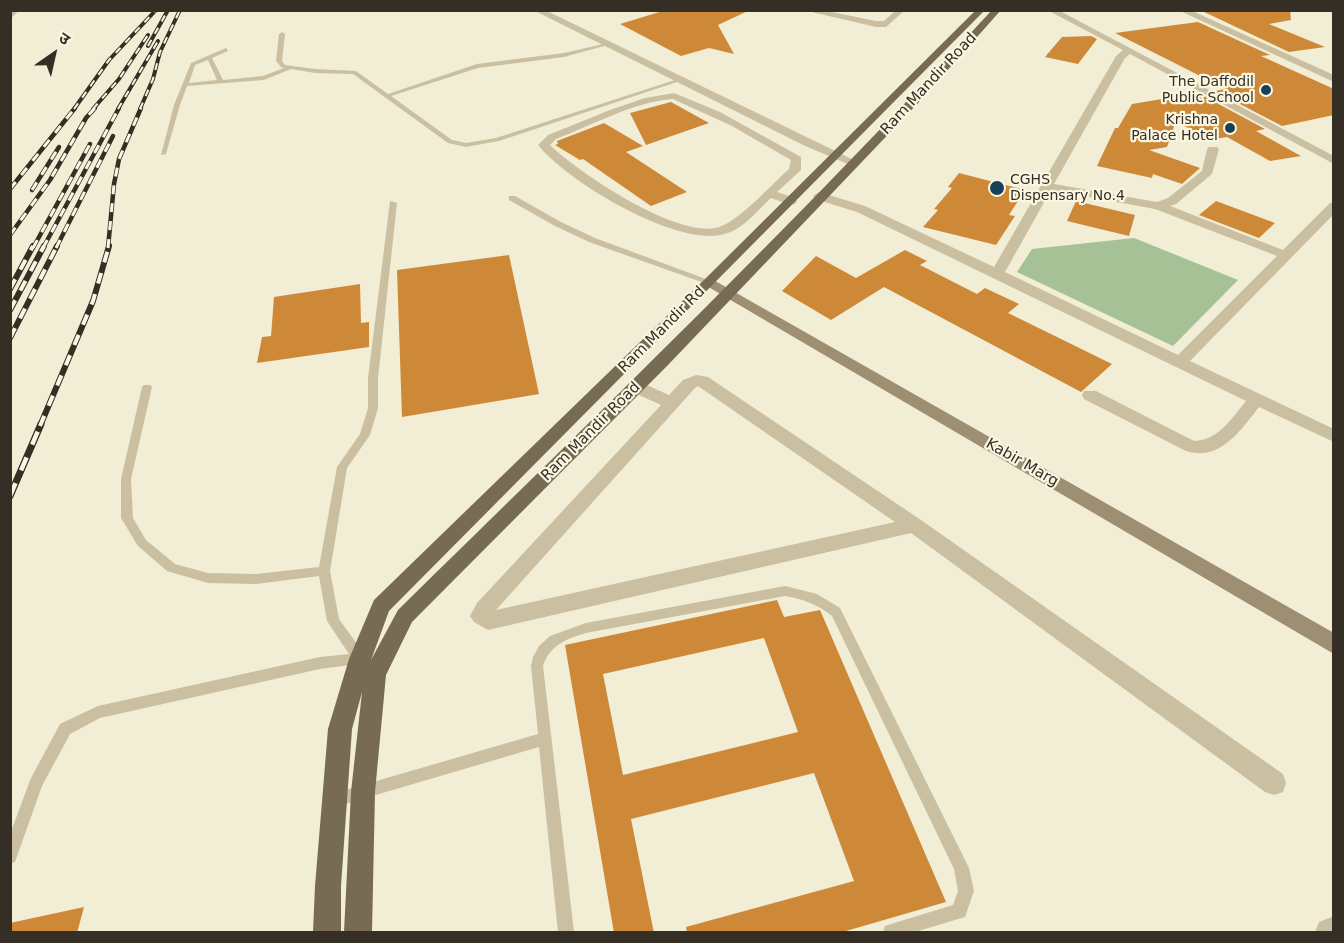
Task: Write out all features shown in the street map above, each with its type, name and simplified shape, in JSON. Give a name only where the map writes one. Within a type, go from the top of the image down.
[{"type":"main road","name":"Ram Mandir Rd","points":[[335,800],[340,729],[360,659],[381,606],[836,157],[981,10]]},
{"type":"main road","name":"Ram Mandir Road","points":[[358,933],[363,792],[375,674],[405,616],[636,387],[819,196],[854,163],[998,10]]},
{"type":"main road","points":[[614,377],[636,387]]},
{"type":"main road","points":[[327,933],[335,800]]},
{"type":"street","points":[[10,17],[16,10]]},
{"type":"street","points":[[537,10],[836,157],[854,163]]},
{"type":"street","points":[[807,10],[876,24],[886,24],[901,10]]},
{"type":"street","points":[[1051,10],[1334,160]]},
{"type":"street","points":[[1182,10],[1334,79]]},
{"type":"street","points":[[997,274],[1121,56],[1129,50]]},
{"type":"street","points":[[676,96],[711,112],[797,159],[795,170],[769,193],[729,229],[697,233],[674,227],[616,197],[556,159],[544,145],[552,137],[612,114],[663,97],[676,96]]},
{"type":"street","points":[[1158,206],[1172,201],[1208,172],[1213,149]]},
{"type":"street","points":[[1048,186],[1158,206],[1285,255]]},
{"type":"street","points":[[769,193],[791,201]]},
{"type":"street","points":[[819,196],[861,209],[1334,436]]},
{"type":"street","points":[[1180,362],[1334,206]]},
{"type":"street","name":"Kabir Marg","points":[[710,282],[1334,645]]},
{"type":"street","points":[[914,525],[488,621],[481,616],[484,609],[672,403],[692,382],[702,381],[914,525],[1274,783]]},
{"type":"street","points":[[636,387],[672,403]]},
{"type":"street","points":[[1090,395],[1192,447],[1201,448],[1214,446],[1222,439],[1257,399]]},
{"type":"street","points":[[1329,933],[1334,930]]},
{"type":"lane","points":[[282,34],[279,61],[283,66],[349,71],[358,74],[450,142],[465,145],[496,140],[680,80]]},
{"type":"lane","points":[[387,96],[477,66],[548,58],[606,44]]},
{"type":"lane","points":[[163,154],[184,85],[193,64],[226,50]]},
{"type":"lane","points":[[209,57],[221,82]]},
{"type":"lane","points":[[184,85],[264,78],[290,68]]},
{"type":"lane","points":[[512,198],[592,240],[710,282]]},
{"type":"lane","points":[[10,857],[36,783],[66,729],[98,712],[321,663],[360,659],[333,621],[324,571],[342,467],[365,435],[373,408],[373,378],[393,203]]},
{"type":"lane","points":[[147,387],[126,479],[127,518],[142,543],[171,568],[208,578],[256,579],[324,571]]},
{"type":"lane","points":[[566,933],[537,666],[540,652],[558,636],[586,628],[785,591],[802,593],[820,599],[836,612],[962,868],[966,891],[959,911],[891,933]]},
{"type":"lane","points":[[335,800],[545,739]]},
{"type":"green space","points":[[1134,238],[1238,280],[1173,346],[1017,272],[1032,249]]},
{"type":"building","points":[[666,10],[750,10],[718,25],[734,54],[709,48],[681,56],[620,24]]},
{"type":"building","points":[[1200,10],[1290,10],[1291,20],[1269,24],[1325,47],[1289,52]]},
{"type":"building","points":[[1198,22],[1270,55],[1261,56],[1334,89],[1334,115],[1282,126],[1215,91],[1226,89],[1115,33]]},
{"type":"building","points":[[1091,36],[1097,39],[1078,64],[1045,57],[1062,37]]},
{"type":"building","points":[[1198,93],[1265,129],[1256,131],[1301,156],[1270,161],[1227,137],[1209,140],[1176,121],[1167,147],[1149,150],[1200,168],[1182,184],[1153,174],[1152,178],[1097,166],[1115,128],[1118,128],[1132,104]]},
{"type":"building","points":[[671,102],[709,123],[646,145],[630,113]]},
{"type":"building","points":[[604,123],[643,146],[626,152],[687,192],[651,206],[583,159],[580,160],[555,145],[558,144],[557,141]]},
{"type":"building","points":[[959,173],[1025,190],[1009,215],[1015,216],[996,245],[923,227],[938,210],[934,209],[952,188],[948,187]]},
{"type":"building","points":[[1076,201],[1135,215],[1129,236],[1067,221]]},
{"type":"building","points":[[1216,201],[1275,223],[1259,238],[1199,215]]},
{"type":"building","points":[[905,250],[927,261],[920,265],[977,294],[985,288],[1019,304],[1008,313],[1112,364],[1081,392],[884,287],[831,320],[782,291],[816,256],[856,278]]},
{"type":"building","points":[[509,255],[539,394],[402,417],[397,270]]},
{"type":"building","points":[[360,284],[361,323],[369,322],[369,347],[257,363],[262,337],[271,336],[274,297]]},
{"type":"building","points":[[777,600],[784,617],[820,610],[946,902],[839,933],[687,933],[686,927],[854,881],[814,773],[631,819],[654,933],[614,933],[565,645]],"holes":[[[764,638],[798,732],[623,775],[603,674]]]},
{"type":"building","points":[[84,907],[77,933],[10,933],[10,923]]},
{"type":"railway","points":[[74,109],[109,60],[156,10]]},
{"type":"railway","points":[[148,46],[168,10]]},
{"type":"railway","points":[[140,109],[153,79],[160,52],[180,10]]},
{"type":"railway","points":[[93,109],[119,79],[148,35]]},
{"type":"railway","points":[[118,109],[158,41]]},
{"type":"railway","points":[[10,189],[75,108]]},
{"type":"railway","points":[[10,235],[50,180],[86,118],[95,108]]},
{"type":"railway","points":[[43,248],[119,108]]},
{"type":"railway","points":[[108,248],[114,184],[119,159],[141,108]]},
{"type":"railway","points":[[56,248],[113,136]]},
{"type":"railway","points":[[33,248],[90,144]]},
{"type":"railway","points":[[32,190],[59,147]]},
{"type":"railway","points":[[10,289],[33,246]]},
{"type":"railway","points":[[10,310],[44,246]]},
{"type":"railway","points":[[10,338],[57,246]]},
{"type":"railway","points":[[40,426],[93,301],[109,246]]},
{"type":"railway","points":[[10,496],[41,424]]},
{"type":"place","name":"The Daffodil Public School","points":[[1266,90]]},
{"type":"place","name":"Krishna Palace Hotel","points":[[1230,128]]},
{"type":"place","name":"CGHS Dispensary No.4","points":[[997,188]]}]
